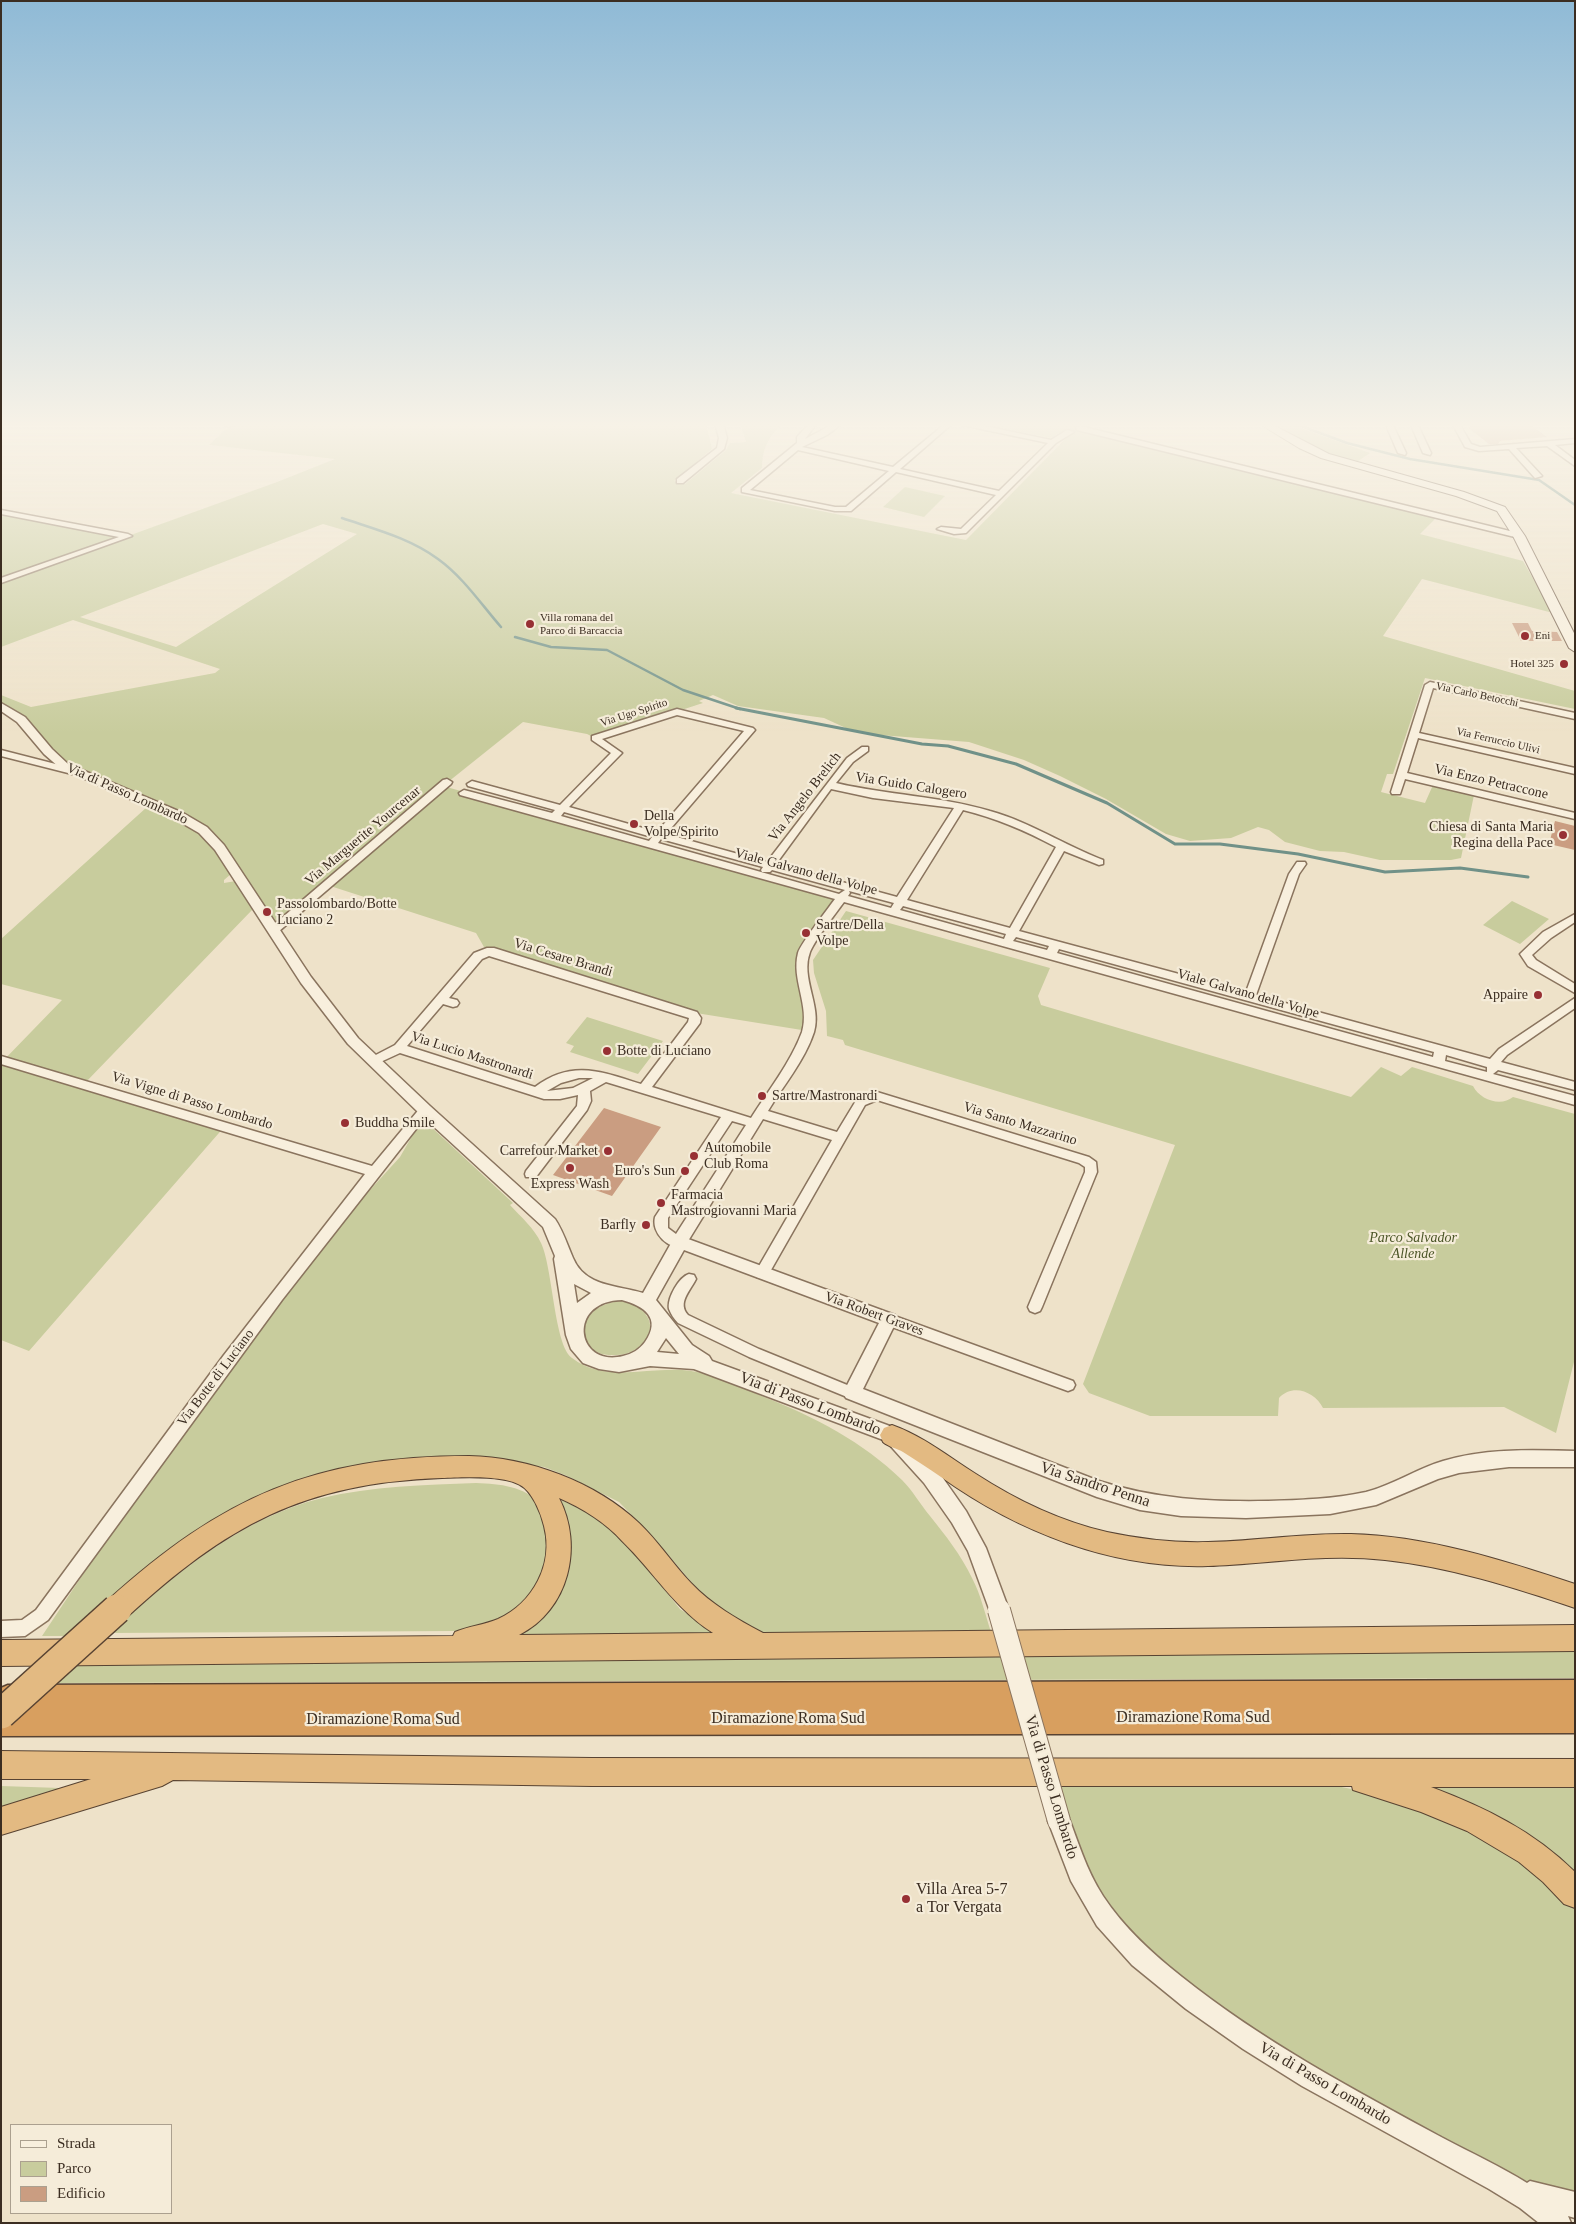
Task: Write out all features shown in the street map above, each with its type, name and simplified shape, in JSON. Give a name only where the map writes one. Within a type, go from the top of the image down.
[{"type":"highway","points":[[892,1434],[926,1452],[1010,1508],[1053,1528],[1105,1543],[1150,1551],[1207,1554],[1320,1545],[1401,1550],[1487,1567],[1575,1596]]},
{"type":"highway","points":[[1,1714],[173,1560],[215,1531],[262,1505],[309,1488],[364,1474],[422,1468],[496,1469],[531,1478],[582,1497],[619,1520],[642,1542],[695,1606],[722,1625],[761,1646]]},
{"type":"highway","points":[[415,1649],[471,1640],[507,1628],[525,1616],[546,1592],[558,1564],[560,1538],[556,1517],[548,1499],[531,1478]]},
{"type":"highway","points":[[1,1653],[1575,1638]]},
{"type":"highway","name":"Diramazione Roma Sud","points":[[1,1700],[1575,1695]]},
{"type":"highway","name":"Diramazione Roma Sud","points":[[1,1721],[1575,1718]]},
{"type":"highway","points":[[1,1765],[452,1771],[1575,1773]]},
{"type":"highway","points":[[1,1821],[179,1767]]},
{"type":"highway","points":[[1222,1771],[1359,1778],[1411,1792],[1456,1810],[1498,1831],[1539,1859],[1575,1893]]},
{"type":"main road","points":[[1513,527],[1575,648]]},
{"type":"street","points":[[1,581],[128,536],[79,527]]},
{"type":"street","points":[[941,529],[954,532],[963,531],[967,527]]},
{"type":"street","points":[[1482,527],[1519,536]]},
{"type":"street","name":"Via Carlo Betocchi","points":[[1396,792],[1430,685],[1575,716]]},
{"type":"street","name":"Via di Passo Lombardo","points":[[1,706],[22,719],[56,759],[76,772],[179,816],[203,830],[220,848],[306,980],[353,1040],[425,1110],[549,1223],[557,1234],[560,1245],[573,1329]]},
{"type":"street","name":"Via Ugo Spirito","points":[[564,808],[617,753],[591,736],[677,712],[750,730],[651,845]]},
{"type":"street","name":"Via Ferruccio Ulivi","points":[[1415,735],[1575,771]]},
{"type":"street","name":"Via Angelo Brelich","points":[[762,876],[829,785],[850,760],[865,749]]},
{"type":"street","points":[[1,753],[76,772]]},
{"type":"street","name":"Via Enzo Petraccone","points":[[1401,776],[1575,816]]},
{"type":"street","name":"Via Marguerite Yourcenar","points":[[274,930],[447,782]]},
{"type":"street","name":"Viale Galvano della Volpe","points":[[472,784],[1012,932],[1053,949],[1438,1063],[1575,1101]]},
{"type":"street","name":"Via Guido Calogero","points":[[829,785],[873,795],[917,799],[960,806],[1018,823],[1062,846],[1099,862]]},
{"type":"street","name":"Viale Galvano della Volpe","points":[[464,793],[1007,943],[1053,949],[1250,997],[1575,1086]]},
{"type":"street","points":[[893,912],[960,806]]},
{"type":"street","points":[[554,817],[564,808]]},
{"type":"street","points":[[1007,943],[1062,846]]},
{"type":"street","points":[[1250,997],[1294,874],[1300,864]]},
{"type":"street","points":[[647,1301],[680,1242],[792,1063],[806,1036],[810,1017],[802,973],[803,957],[808,944],[849,887]]},
{"type":"street","points":[[1575,917],[1548,935],[1526,954],[1532,963],[1575,989]]},
{"type":"street","name":"Via Cesare Brandi","points":[[374,1061],[399,1048],[478,956],[490,952],[693,1014],[695,1018],[694,1023],[644,1089]]},
{"type":"street","points":[[440,999],[454,1003]]},
{"type":"street","points":[[1490,1078],[1493,1064],[1499,1055],[1575,1002]]},
{"type":"street","name":"Via Lucio Mastronardi","points":[[399,1048],[536,1093],[556,1096],[584,1089],[604,1077]]},
{"type":"street","points":[[1438,1063],[1441,1050]]},
{"type":"street","name":"Via Vigne di Passo Lombardo","points":[[1,1060],[373,1171]]},
{"type":"street","points":[[536,1093],[550,1082],[566,1076],[584,1073],[604,1077],[729,1115],[757,1118],[840,1138]]},
{"type":"street","points":[[530,1174],[583,1107],[586,1101],[584,1089]]},
{"type":"street","name":"Via Santo Mazzarino","points":[[762,1273],[863,1100],[877,1096],[1089,1163],[1092,1167],[1035,1308]]},
{"type":"street","name":"Via Botte di Luciano","points":[[1,1629],[25,1628],[42,1615],[200,1400],[373,1171],[425,1110]]},
{"type":"street","points":[[680,1242],[668,1237],[661,1230],[662,1217],[729,1115]]},
{"type":"street","name":"Via Robert Graves","points":[[680,1242],[1068,1385]]},
{"type":"street","name":"Via di Passo Lombardo","points":[[560,1245],[570,1270],[581,1282],[594,1289],[616,1293]]},
{"type":"street","name":"Via Sandro Penna","points":[[689,1279],[675,1305],[676,1312],[683,1319],[754,1354],[1118,1496],[1177,1509],[1235,1510],[1327,1506],[1372,1498],[1438,1471],[1473,1462],[1516,1458],[1575,1458]]},
{"type":"street","points":[[616,1293],[636,1295],[647,1301],[656,1309],[660,1319],[659,1337],[642,1357],[628,1362],[605,1364],[592,1359],[578,1346],[573,1329],[577,1317],[584,1307],[596,1299],[616,1293]]},
{"type":"street","name":"Via di Passo Lombardo","points":[[660,1319],[686,1350],[715,1368]]},
{"type":"street","points":[[852,1393],[889,1320]]},
{"type":"street","name":"Via di Passo Lombardo","points":[[628,1362],[650,1359],[679,1359],[715,1368],[892,1434],[931,1477],[959,1517],[976,1548],[999,1610],[1067,1848],[1079,1875],[1096,1905],[1119,1935],[1171,1983],[1234,2029],[1302,2071],[1419,2138],[1519,2191],[1541,2207],[1558,2223]]},
{"type":"street","name":"Via di Passo Lombardo","points":[[1519,2191],[1575,2205]]},
{"type":"green space","points":[[1,527],[69,527],[120,537],[1,580]]},
{"type":"green space","points":[[153,527],[316,527],[80,617],[176,647],[357,534],[332,527],[900,527],[966,540],[979,527],[1427,527],[1420,534],[1523,561],[1553,613],[1422,579],[1383,636],[1575,691],[1575,709],[1425,678],[1393,774],[1387,774],[1381,792],[1425,803],[1433,785],[1474,795],[1461,858],[1451,860],[1380,860],[1344,852],[1320,851],[1285,842],[1269,830],[1258,827],[1231,838],[1190,841],[1166,834],[1106,799],[1060,776],[1024,760],[969,742],[880,735],[848,729],[824,718],[738,706],[713,695],[699,701],[703,703],[595,738],[587,734],[523,722],[443,786],[841,898],[804,952],[808,1031],[696,1013],[484,947],[476,933],[324,884],[312,895],[309,894],[282,917],[281,920],[275,922],[218,837],[209,828],[70,766],[55,754],[25,716],[1,704],[1,695],[31,707],[215,673],[220,669],[73,620],[1,647],[1,582]]},
{"type":"green space","points":[[147,807],[198,831],[211,845],[231,874],[224,880],[224,883],[236,881],[253,909],[84,1084],[225,1126],[29,1351],[1,1340],[1,1063],[62,1000],[1,984],[1,939]]},
{"type":"green space","points":[[1512,901],[1549,919],[1520,944],[1483,925]]},
{"type":"green space","name":"Parco Salvador Allende","points":[[846,911],[1050,968],[1038,996],[1041,1005],[1351,1097],[1381,1067],[1401,1076],[1412,1067],[1473,1086],[1481,1095],[1497,1102],[1513,1097],[1575,1114],[1575,1358],[1556,1433],[1504,1407],[1323,1408],[1315,1398],[1303,1391],[1297,1390],[1285,1393],[1279,1398],[1278,1416],[1150,1416],[1089,1393],[1083,1384],[1175,1145],[845,1045],[843,1040],[827,1036],[826,1011],[814,973],[813,960]]},
{"type":"green space","points":[[587,1017],[663,1041],[638,1074],[570,1052],[574,1046],[566,1043]]},
{"type":"green space","points":[[421,1123],[429,1125],[513,1203],[510,1205],[535,1232],[545,1255],[561,1338],[572,1358],[586,1366],[601,1371],[681,1370],[706,1374],[802,1413],[855,1442],[902,1480],[953,1546],[975,1584],[991,1632],[764,1634],[718,1608],[694,1585],[650,1534],[619,1502],[565,1475],[544,1467],[514,1463],[307,1481],[68,1636],[42,1636],[123,1514],[224,1375],[349,1213],[400,1157]]},
{"type":"green space","points":[[621,1301],[636,1306],[647,1316],[650,1328],[648,1336],[640,1346],[631,1352],[620,1355],[602,1354],[591,1348],[585,1340],[586,1321],[593,1312],[605,1305]]},
{"type":"green space","points":[[476,1483],[511,1487],[527,1493],[541,1504],[553,1561],[515,1616],[467,1631],[110,1633],[157,1591],[208,1552],[262,1520],[291,1508],[322,1498],[360,1491]]},
{"type":"green space","points":[[556,1499],[579,1506],[618,1532],[680,1609],[720,1635],[507,1636],[569,1563],[570,1532],[566,1516]]},
{"type":"green space","points":[[1575,1651],[1575,1678],[55,1683],[79,1661]]},
{"type":"green space","points":[[1058,1782],[1327,1784],[1395,1798],[1488,1835],[1567,1898],[1575,1908],[1575,2194],[1525,2181],[1320,2071],[1211,2000],[1149,1953],[1104,1900],[1086,1871]]},
{"type":"green space","points":[[1,1786],[60,1788],[64,1789],[1,1812]]},
{"type":"green space","points":[[1575,1786],[1575,1876],[1426,1788]]},
{"type":"building","points":[[1512,623],[1528,623],[1532,631],[1557,632],[1562,641],[1521,641]]},
{"type":"building","name":"Chiesa di Santa Maria Regina della Pace","points":[[1555,821],[1575,826],[1575,850],[1549,844]]},
{"type":"building","name":"Carrefour Market","points":[[604,1108],[661,1127],[612,1196],[553,1175]]},
{"type":"waterway","points":[[369,527],[416,545],[438,559],[464,582],[501,627]]},
{"type":"waterway","points":[[515,637],[551,647],[607,650],[683,690],[738,708]]},
{"type":"waterway","points":[[738,708],[922,744],[948,746],[1016,764],[1107,803],[1175,844],[1220,844],[1298,854],[1385,872],[1460,868],[1528,877]]},
{"type":"place","name":"Villa romana del Parco di Barcaccia","points":[[530,624]]},
{"type":"place","name":"Eni","points":[[1525,636]]},
{"type":"place","name":"Hotel 325","points":[[1564,664]]},
{"type":"place","name":"Della Volpe/Spirito","points":[[634,824]]},
{"type":"place","name":"Chiesa di Santa Maria Regina della Pace","points":[[1563,835]]},
{"type":"place","name":"Passolombardo/Botte Luciano 2","points":[[267,912]]},
{"type":"place","name":"Sartre/Della Volpe","points":[[806,933]]},
{"type":"place","name":"Appaire","points":[[1538,995]]},
{"type":"place","name":"Botte di Luciano","points":[[607,1051]]},
{"type":"place","name":"Sartre/Mastronardi","points":[[762,1096]]},
{"type":"place","name":"Buddha Smile","points":[[345,1123]]},
{"type":"place","name":"Carrefour Market","points":[[608,1151]]},
{"type":"place","name":"Automobile Club Roma","points":[[694,1156]]},
{"type":"place","name":"Express Wash","points":[[570,1168]]},
{"type":"place","name":"Euro's Sun","points":[[685,1171]]},
{"type":"place","name":"Farmacia Mastrogiovanni Maria","points":[[661,1203]]},
{"type":"place","name":"Barfly","points":[[646,1225]]},
{"type":"place","name":"Villa Area 5-7 a Tor Vergata","points":[[906,1899]]}]
